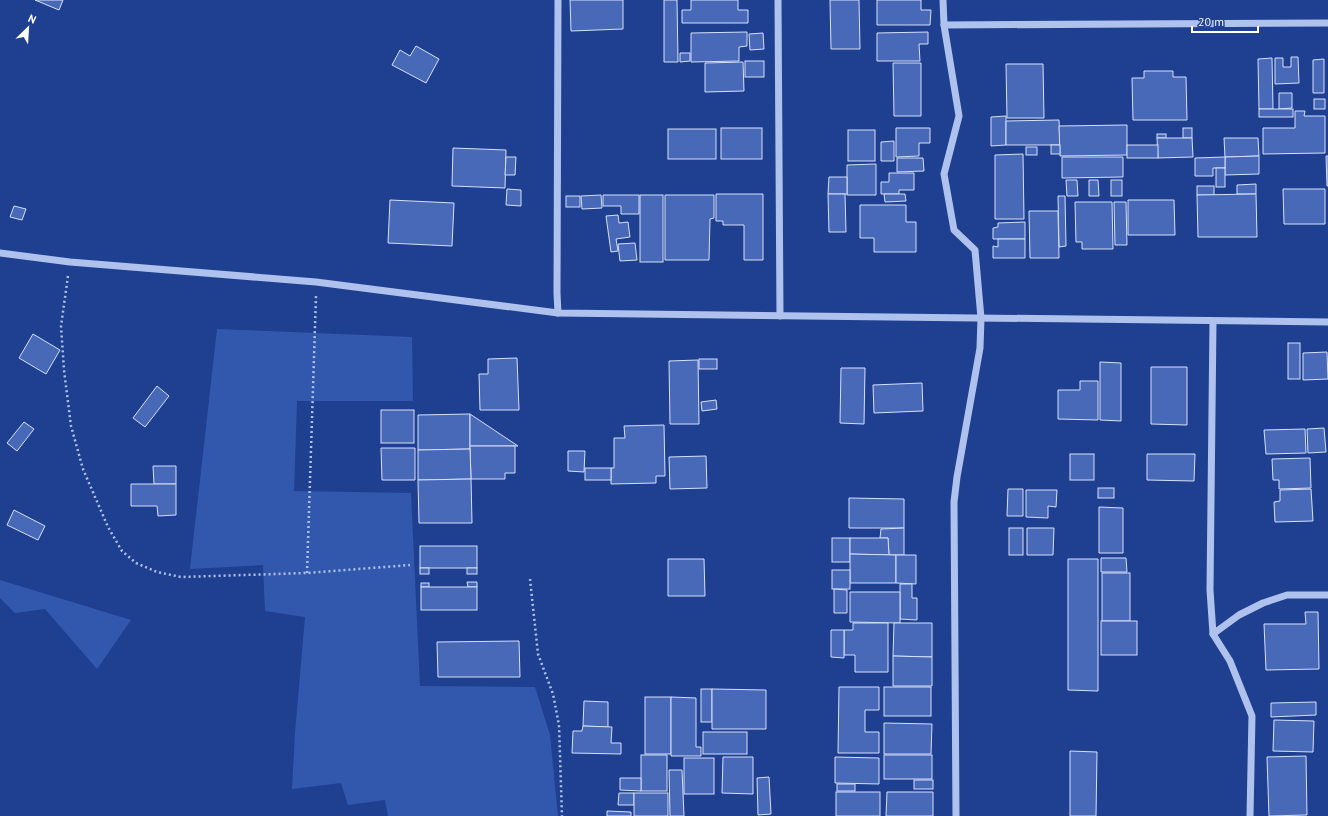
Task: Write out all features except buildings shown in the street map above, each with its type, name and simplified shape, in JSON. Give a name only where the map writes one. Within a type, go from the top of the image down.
[{"type":"street","points":[[558,0],[558,313]]},
{"type":"street","points":[[778,0],[780,316]]},
{"type":"street","points":[[943,0],[944,24],[959,116],[944,174],[954,230],[975,250],[981,318],[980,348],[957,477],[954,502],[956,816]]},
{"type":"street","points":[[944,24],[1328,23]]},
{"type":"street","points":[[0,254],[70,262],[316,282],[558,313],[1328,322]]},
{"type":"street","points":[[1213,321],[1210,590],[1213,634],[1230,661],[1252,716],[1250,816]]},
{"type":"street","points":[[1213,634],[1239,616],[1263,603],[1287,595],[1328,595]]},
{"type":"path","points":[[70,262],[61,326],[64,370],[71,426],[83,469],[108,527],[122,551],[136,563],[157,572],[181,577],[307,574],[410,565]]},
{"type":"path","points":[[307,574],[316,282]]},
{"type":"path","points":[[530,579],[538,654],[552,694],[559,725],[562,816]]},
{"type":"shaded area","points":[[217,329],[412,337],[413,401],[297,401],[294,491],[411,493],[420,686],[535,687],[550,735],[558,816],[388,816],[385,800],[348,805],[341,783],[292,789],[295,733],[305,617],[265,611],[263,565],[190,569]]},
{"type":"shaded area","points":[[0,580],[131,620],[97,669],[45,609],[15,613],[0,598]]}]
